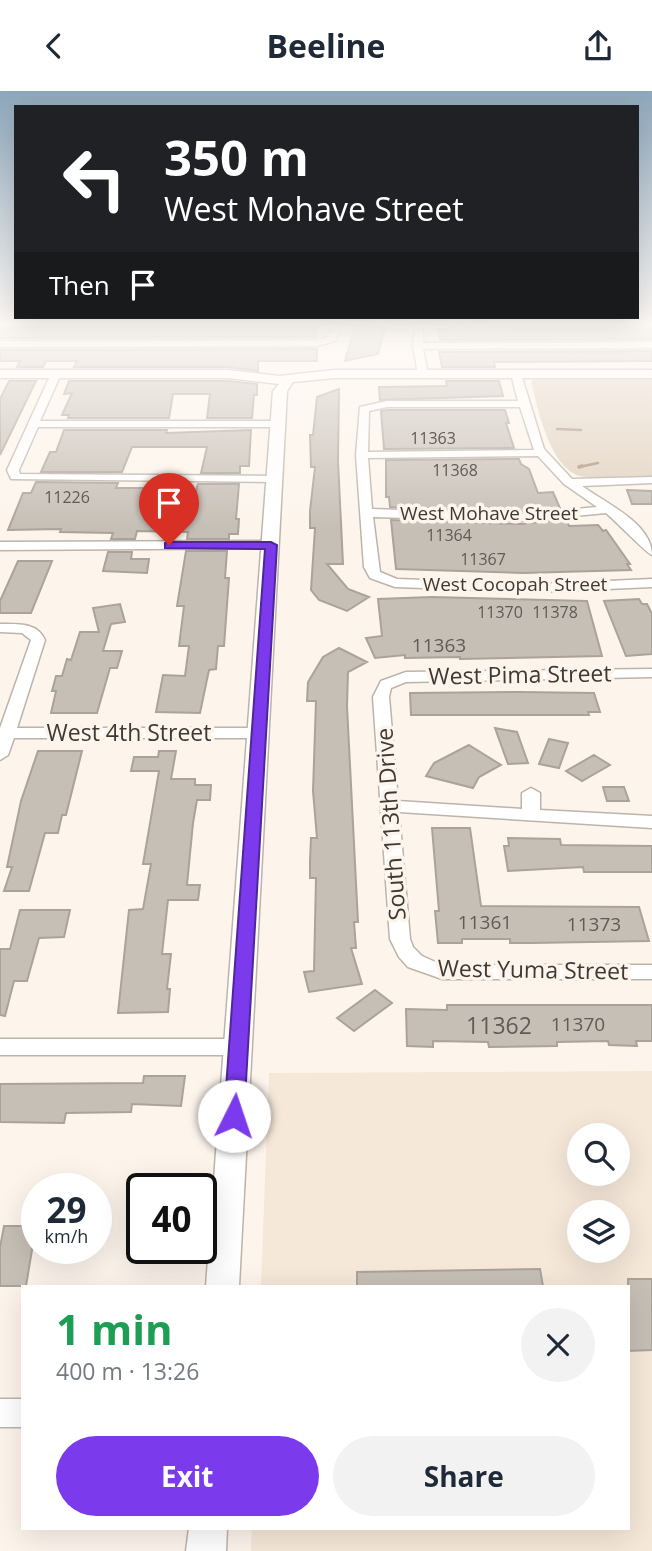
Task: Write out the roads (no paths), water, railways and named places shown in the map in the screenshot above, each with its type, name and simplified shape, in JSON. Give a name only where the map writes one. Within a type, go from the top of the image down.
[{"type":"street","points":[[48,393],[13,470],[15,477],[275,479]]},
{"type":"street","points":[[223,1285],[280,393]]},
{"type":"street","points":[[522,393],[541,453],[574,483],[635,528],[651,547]]},
{"type":"street","points":[[367,513],[362,414],[367,406],[526,404]]},
{"type":"street","points":[[34,424],[278,424]]},
{"type":"street","points":[[362,455],[541,453]]},
{"type":"street","points":[[574,483],[652,480]]},
{"type":"street","name":"West Mohave Street","points":[[367,513],[540,516],[582,514],[610,509]]},
{"type":"street","name":"West Cocopah Street","points":[[367,513],[370,567],[379,579],[395,583],[524,587],[652,583]]},
{"type":"street","points":[[0,545],[271,545]]},
{"type":"street","points":[[0,628],[32,632],[36,635],[37,645],[4,733],[0,755]]},
{"type":"street","name":"West Pima Street","points":[[389,681],[417,676],[652,673]]},
{"type":"street","name":"South 113th Drive","points":[[389,681],[381,697],[400,939],[407,955],[416,963]]},
{"type":"street","name":"West 4th Street","points":[[4,733],[257,733]]},
{"type":"street","points":[[531,793],[531,814]]},
{"type":"street","points":[[390,806],[464,807],[609,822],[652,822]]},
{"type":"street","name":"West Yuma Street","points":[[416,963],[435,971],[454,973],[652,972]]},
{"type":"street","points":[[0,1047],[239,1047]]},
{"type":"street","points":[[0,1413],[21,1413]]},
{"type":"street","points":[[206,1551],[208,1530]]},
{"type":"waterway","points":[[557,429],[581,430]]},
{"type":"waterway","points":[[582,466],[579,467],[598,463]]}]
